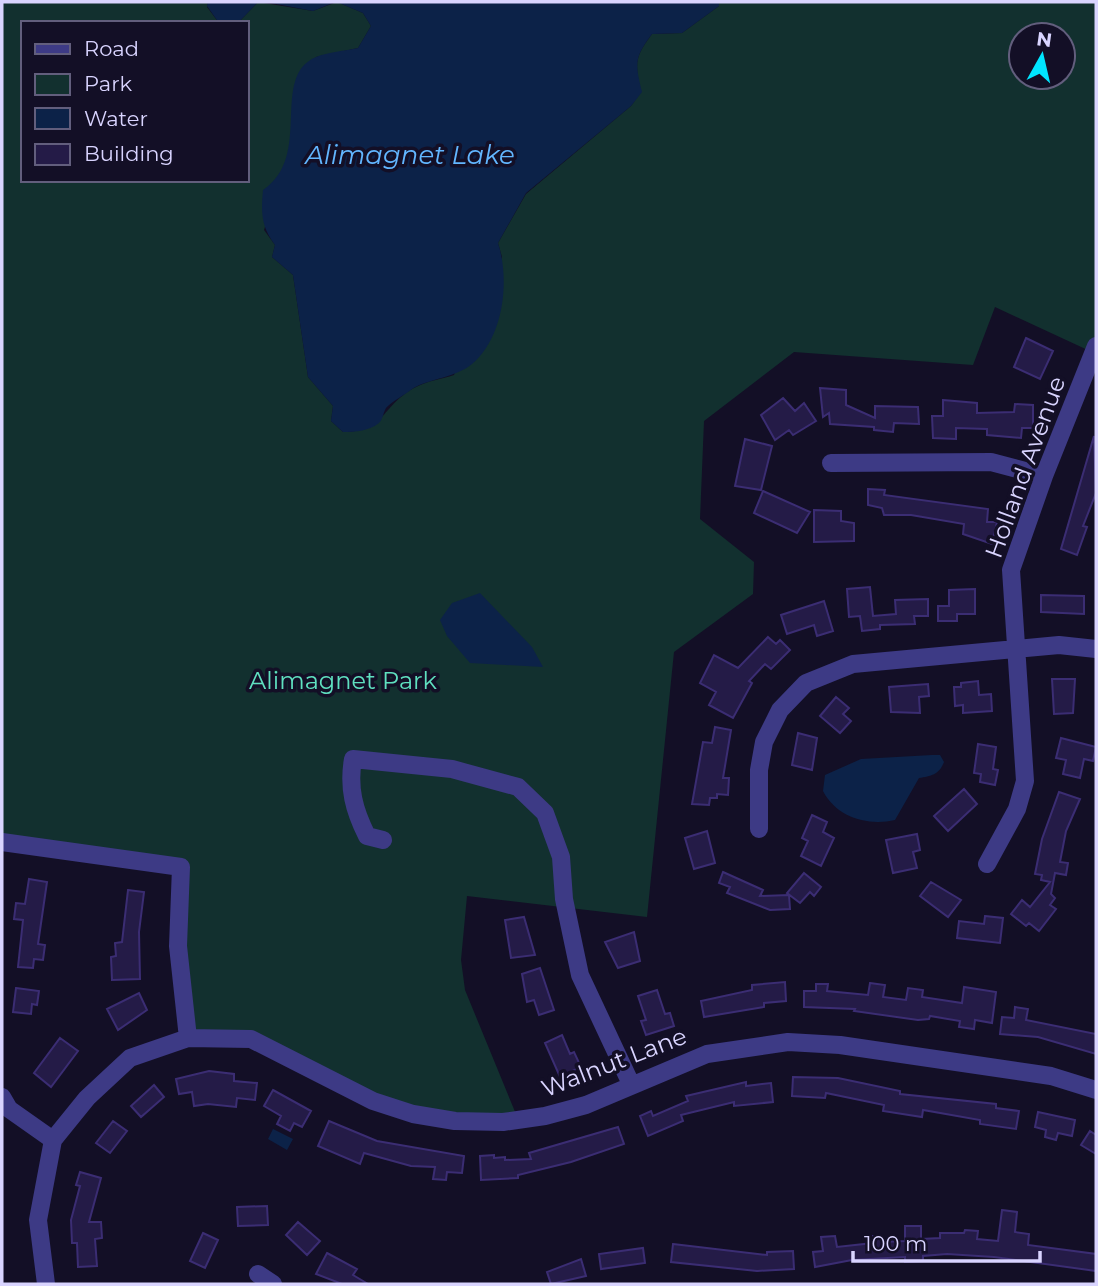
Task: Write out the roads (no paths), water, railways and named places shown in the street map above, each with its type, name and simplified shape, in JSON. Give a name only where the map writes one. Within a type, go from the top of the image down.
[{"type":"street","name":"Holland Avenue","points":[[987,864],[1017,809],[1025,781],[1011,570],[1044,476],[1096,346]]},
{"type":"street","points":[[831,463],[991,463],[1044,476]]},
{"type":"street","points":[[759,829],[759,770],[764,742],[780,710],[806,683],[853,664],[1059,645],[1096,649]]},
{"type":"street","points":[[383,840],[367,836],[357,817],[348,783],[353,759],[452,769],[518,787],[545,813],[561,858],[564,899],[580,975],[631,1084]]},
{"type":"street","points":[[2,842],[181,867],[178,946],[188,1038]]},
{"type":"street","name":"Walnut Lane","points":[[46,1284],[38,1220],[53,1140],[87,1098],[130,1058],[188,1038],[251,1040],[373,1101],[413,1114],[455,1121],[503,1122],[545,1116],[586,1105],[707,1054],[788,1042],[840,1045],[1051,1076],[1096,1090]]},
{"type":"street","points":[[2,1097],[9,1109],[53,1140]]},
{"type":"water","points":[[208,2],[258,2],[240,21],[218,21],[207,6]]},
{"type":"water","points":[[266,2],[335,2],[313,11]]},
{"type":"water","name":"Alimagnet Lake","points":[[337,2],[719,2],[719,6],[682,33],[652,34],[639,55],[638,74],[642,92],[631,106],[526,193],[498,243],[504,274],[502,307],[483,353],[465,369],[419,385],[395,400],[386,408],[375,426],[348,432],[343,432],[331,421],[333,406],[308,377],[293,275],[272,257],[275,245],[267,232],[262,212],[263,190],[278,175],[286,158],[295,81],[302,67],[321,55],[358,48],[371,26],[363,13]]},
{"type":"water","points":[[480,593],[532,647],[543,667],[470,663],[447,636],[440,620],[452,603]]},
{"type":"water","points":[[940,755],[944,762],[940,770],[919,778],[895,820],[874,822],[854,818],[836,808],[823,791],[825,775],[861,759]]},
{"type":"water","points":[[273,1129],[293,1139],[287,1150],[268,1139]]},
{"type":"park label","name":"Alimagnet Park","points":[[343,680]]}]
